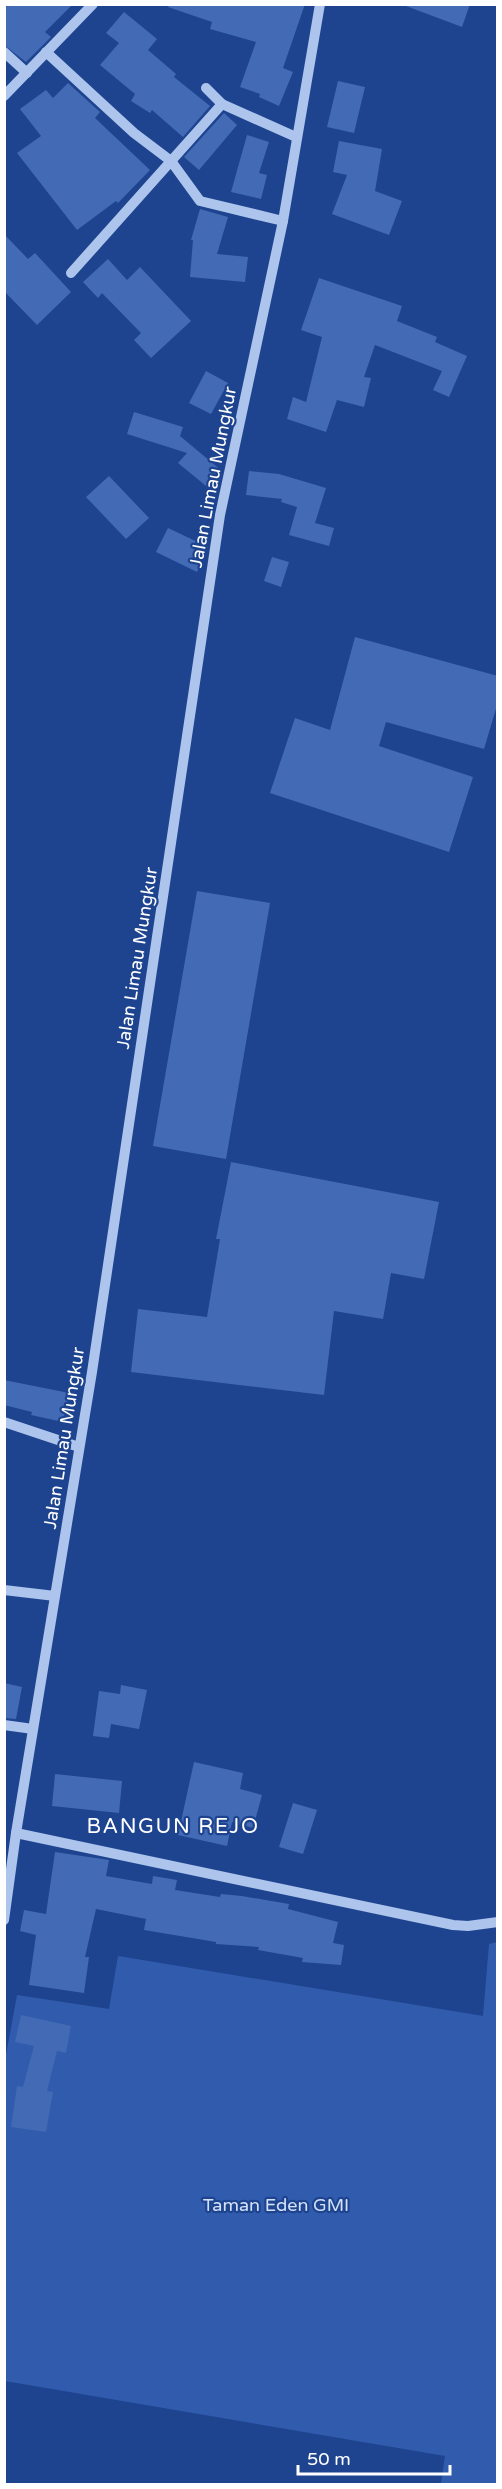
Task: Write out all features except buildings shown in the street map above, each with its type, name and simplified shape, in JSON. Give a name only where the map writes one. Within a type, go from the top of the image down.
[{"type":"street","points":[[4,96],[93,4]]},
{"type":"street","name":"Jalan Limau Mungkur","points":[[4,1920],[180,791],[220,515],[283,221],[320,4]]},
{"type":"street","points":[[4,52],[27,73]]},
{"type":"street","points":[[46,52],[134,133],[171,161],[200,201],[283,221]]},
{"type":"street","points":[[206,88],[222,104],[296,137]]},
{"type":"street","points":[[71,273],[222,104]]},
{"type":"street","points":[[4,1422],[79,1447]]},
{"type":"street","points":[[4,1590],[55,1596]]},
{"type":"street","points":[[4,1725],[33,1729]]},
{"type":"street","points":[[16,1833],[453,1925],[468,1926],[498,1922]]},
{"type":"green space","name":"Taman Eden GMI","points":[[497,1942],[497,2484],[441,2484],[445,2456],[5,2381],[4,2066],[17,1995],[109,2009],[118,1956],[483,2016],[489,1944]]},
{"type":"district","name":"BANGUN REJO","points":[[173,1826]]}]
